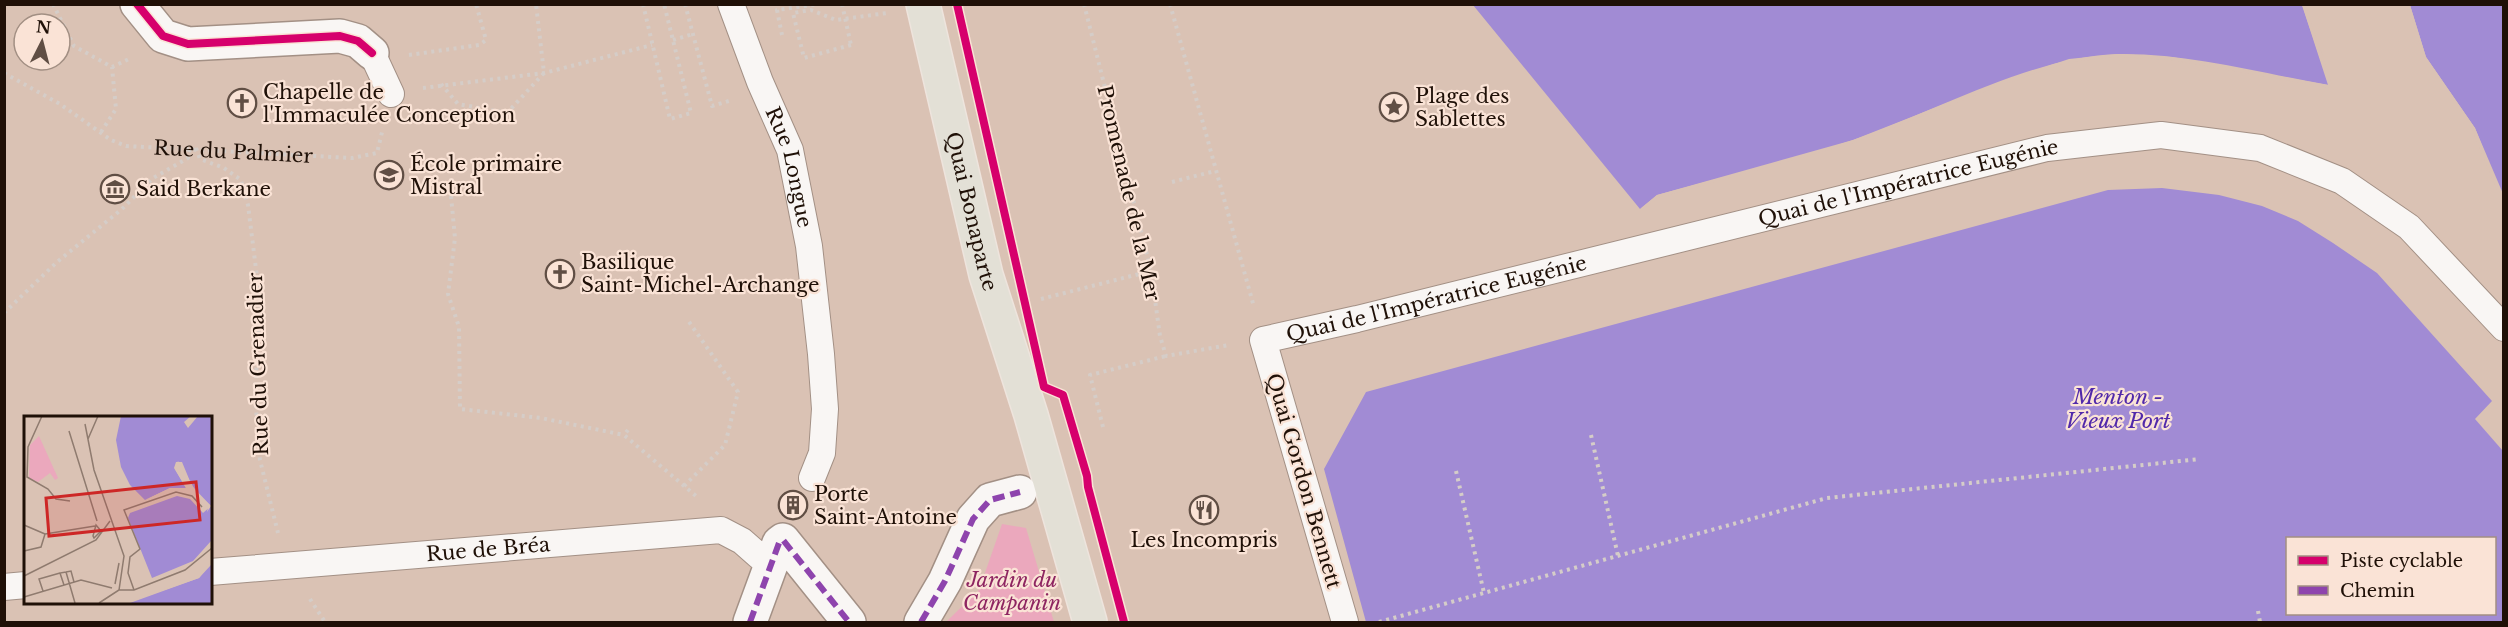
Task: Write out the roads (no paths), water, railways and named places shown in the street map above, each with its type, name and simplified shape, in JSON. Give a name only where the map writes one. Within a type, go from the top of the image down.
[{"type":"main road","name":"Quai Bonaparte","points":[[910,8],[986,275],[1031,415],[1090,622]]},
{"type":"street","points":[[137,4],[164,36],[188,44],[340,36],[388,54]]},
{"type":"street","points":[[921,622],[945,581],[973,519],[990,500],[1020,492]]},
{"type":"street","points":[[750,622],[779,543],[783,540],[849,622]]},
{"type":"lane","name":"Rue Longue","points":[[731,4],[760,82],[790,150],[809,246],[825,409],[822,453],[812,478]]},
{"type":"lane","points":[[388,54],[391,94]]},
{"type":"lane","name":"Quai de l'Impératrice Eugénie","points":[[1263,340],[1357,319],[2047,148],[2161,135],[2260,148],[2343,181],[2409,227],[2504,328]]},
{"type":"lane","name":"Quai Gordon Bennett","points":[[1263,340],[1345,622]]},
{"type":"lane","name":"Rue de Bréa","points":[[212,572],[721,530],[742,541],[764,544],[755,574],[734,622]]},
{"type":"lane","points":[[4,587],[24,585]]},
{"type":"water","points":[[1473,5],[2302,5],[2329,85],[2171,57],[2119,54],[2086,57],[2052,64],[1984,87],[1853,140],[1657,195],[1640,209]]},
{"type":"water","points":[[2410,5],[2503,5],[2503,193],[2475,128],[2426,57]]},
{"type":"water","name":"Menton - Vieux Port","points":[[2162,188],[2219,195],[2262,206],[2298,221],[2377,273],[2492,401],[2475,419],[2503,451],[2503,622],[1366,622],[1324,469],[1366,392],[2108,190]]},
{"type":"place","name":"Chapelle de l'Immaculée Conception","points":[[242,103]]},
{"type":"place","name":"Plage des Sablettes","points":[[1394,107]]},
{"type":"place","name":"École primaire Mistral","points":[[389,175]]},
{"type":"place","name":"Said Berkane","points":[[115,189]]},
{"type":"place","name":"Basilique Saint-Michel-Archange","points":[[560,274]]},
{"type":"place","name":"Porte Saint-Antoine","points":[[793,505]]},
{"type":"place","name":"Les Incompris","points":[[1204,510]]},
{"type":"park label","name":"Jardin du Campanin","points":[[1012,592]]}]
